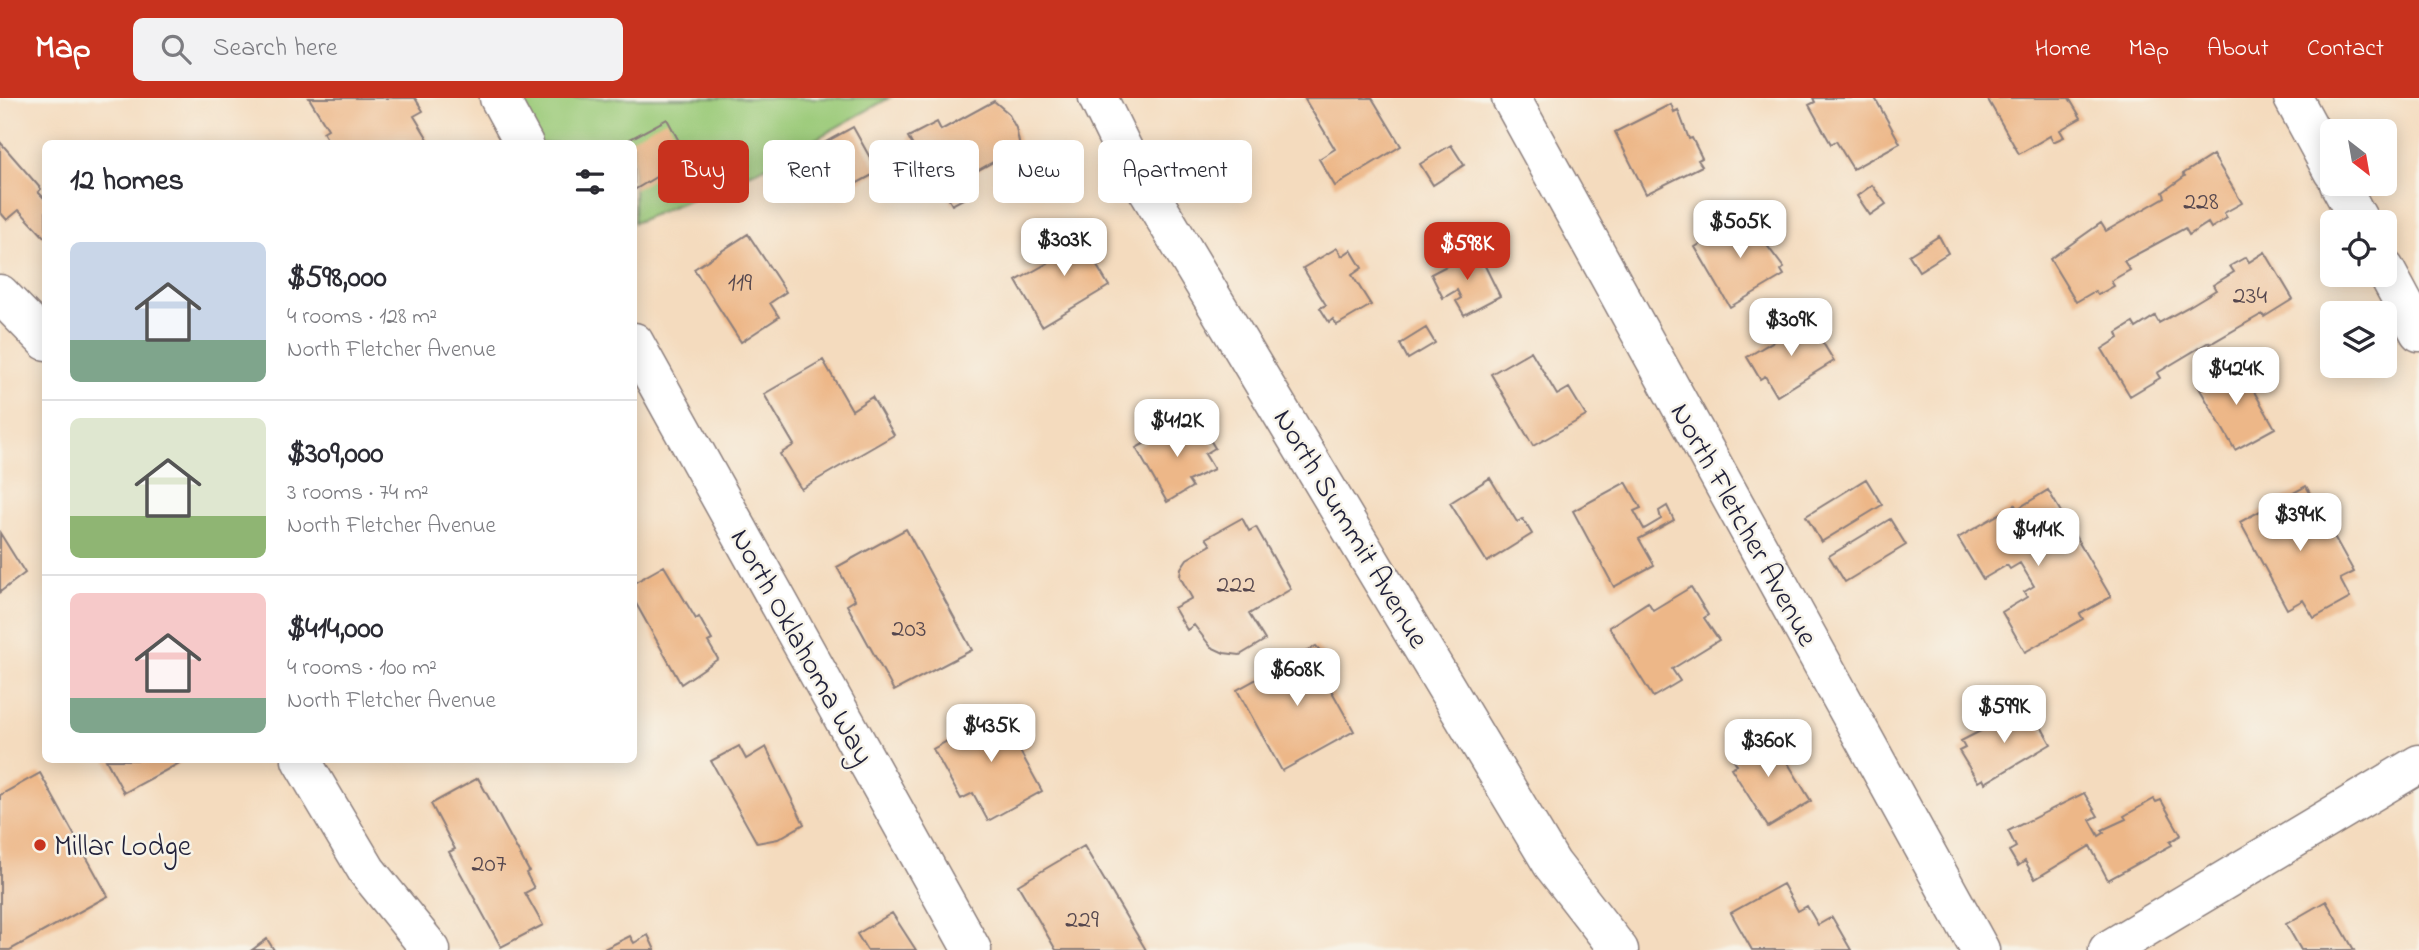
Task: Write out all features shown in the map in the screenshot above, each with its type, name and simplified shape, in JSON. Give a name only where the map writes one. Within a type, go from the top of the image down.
[{"type":"street","points":[[499,98],[522,140]]},
{"type":"street","name":"North Summit Avenue","points":[[1098,98],[1124,149],[1552,864],[1619,950]]},
{"type":"street","points":[[2293,98],[2320,148]]},
{"type":"street","name":"North Fletcher Avenue","points":[[1520,101],[1980,950]]},
{"type":"street","points":[[2394,287],[2419,332]]},
{"type":"street","points":[[4,297],[42,337]]},
{"type":"street","name":"North Oklahoma Way","points":[[637,347],[972,950]]},
{"type":"street","points":[[303,763],[367,871],[431,950]]},
{"type":"street","points":[[2108,950],[2419,764]]},
{"type":"green space","points":[[499,98],[889,98],[814,140],[763,140],[763,168],[749,174],[749,140],[658,140],[658,203],[681,203],[637,222],[637,140],[522,140]]},
{"type":"building","points":[[309,98],[415,98],[423,111],[414,116],[429,140],[328,140],[323,132],[328,129]]},
{"type":"building","points":[[1304,98],[1372,98],[1401,146],[1335,186],[1319,159],[1335,149]]},
{"type":"building","points":[[1813,98],[1875,98],[1900,143],[1853,169],[1836,141],[1831,144],[1809,105],[1815,102]]},
{"type":"building","points":[[1987,98],[2069,98],[2081,118],[2060,130],[2064,137],[2053,142],[2050,136],[2019,154]]},
{"type":"building","points":[[994,101],[1008,113],[1019,140],[993,140],[993,162],[979,170],[979,140],[910,140],[908,137],[937,122],[941,130]]},
{"type":"building","points":[[1671,104],[1674,112],[1678,110],[1689,139],[1692,138],[1702,158],[1698,160],[1702,166],[1646,194],[1615,132]]},
{"type":"building","points":[[667,119],[678,140],[658,140],[658,176],[637,188],[637,140],[628,140]]},
{"type":"building","points":[[853,127],[869,156],[869,177],[855,184],[855,140],[829,140]]},
{"type":"building","points":[[0,142],[41,189],[38,192],[42,196],[42,235],[19,210],[7,220],[0,212]]},
{"type":"building","points":[[1451,145],[1464,165],[1433,185],[1420,164]]},
{"type":"building","points":[[2213,155],[2242,203],[2224,213],[2227,218],[2211,228],[2208,223],[2189,235],[2185,228],[2124,261],[2130,270],[2111,281],[2114,286],[2098,295],[2095,291],[2076,302],[2050,259],[2101,223],[2106,231],[2165,197],[2163,192],[2185,176],[2183,174]]},
{"type":"building","points":[[1872,185],[1886,204],[1870,215],[1857,196]]},
{"type":"building","points":[[1749,215],[1753,221],[1756,219],[1767,238],[1763,240],[1784,268],[1781,270],[1784,275],[1730,307],[1695,247]]},
{"type":"building","points":[[1084,229],[1104,262],[1097,266],[1109,286],[1042,326],[1016,281],[1048,263],[1042,253]]},
{"type":"building","points":[[748,234],[786,292],[770,303],[779,317],[741,342],[694,269]]},
{"type":"building","points":[[1939,236],[1948,253],[1919,271],[1909,255]]},
{"type":"building","points":[[1337,248],[1342,256],[1351,250],[1362,268],[1352,275],[1371,305],[1337,325],[1333,319],[1329,322],[1320,308],[1326,305],[1303,268]]},
{"type":"building","points":[[1477,250],[1500,296],[1464,315],[1456,301],[1461,298],[1457,290],[1443,298],[1431,274]]},
{"type":"building","points":[[2265,252],[2293,299],[2264,317],[2262,314],[2210,344],[2209,342],[2157,373],[2160,378],[2130,396],[2102,349],[2119,338],[2117,333],[2133,323],[2136,328],[2155,316],[2159,323],[2216,290],[2213,285],[2234,272],[2230,266],[2246,257],[2249,262]]},
{"type":"building","points":[[1809,320],[1834,361],[1777,396],[1765,376],[1760,379],[1747,357]]},
{"type":"building","points":[[1426,328],[1435,343],[1408,359],[1400,344]]},
{"type":"building","points":[[1531,351],[1557,395],[1569,388],[1586,416],[1533,446],[1491,374]]},
{"type":"building","points":[[823,360],[852,410],[872,397],[894,435],[801,489],[780,454],[794,445],[764,394]]},
{"type":"building","points":[[2238,364],[2275,428],[2235,450],[2198,386]]},
{"type":"building","points":[[1186,421],[1195,435],[1204,430],[1215,448],[1205,454],[1214,469],[1188,481],[1192,487],[1167,502],[1136,448]]},
{"type":"building","points":[[1490,478],[1517,522],[1523,519],[1532,534],[1487,562],[1450,503]]},
{"type":"building","points":[[1866,479],[1882,505],[1821,542],[1806,516]]},
{"type":"building","points":[[1626,482],[1641,508],[1634,511],[1644,529],[1661,519],[1659,511],[1667,506],[1674,520],[1639,539],[1654,565],[1614,587],[1573,511]]},
{"type":"building","points":[[2306,486],[2354,572],[2340,579],[2350,598],[2314,618],[2303,600],[2287,609],[2240,522]]},
{"type":"building","points":[[2048,490],[2111,597],[2080,614],[2083,619],[2025,652],[2002,612],[2027,597],[2024,592],[2034,586],[2020,563],[2010,569],[2007,565],[1983,579],[1958,538],[2015,505],[2017,509]]},
{"type":"building","points":[[1242,518],[1249,531],[1256,527],[1291,589],[1249,614],[1265,640],[1240,655],[1224,653],[1211,647],[1194,625],[1187,630],[1174,608],[1192,598],[1180,577],[1181,568],[1187,559],[1211,545],[1206,538]]},
{"type":"building","points":[[1890,519],[1906,545],[1845,582],[1829,556]]},
{"type":"building","points":[[906,529],[972,650],[894,691],[847,605],[855,600],[837,567]]},
{"type":"building","points":[[0,533],[25,573],[0,592]]},
{"type":"building","points":[[664,566],[696,619],[699,617],[712,640],[708,642],[718,659],[681,684],[637,605],[637,581]]},
{"type":"building","points":[[1691,587],[1708,615],[1704,618],[1719,640],[1672,669],[1680,681],[1653,697],[1609,627],[1648,602],[1653,610]]},
{"type":"building","points":[[1316,646],[1325,656],[1333,678],[1326,681],[1354,731],[1282,771],[1237,690]]},
{"type":"building","points":[[1010,706],[1031,744],[1020,751],[1042,791],[988,821],[973,793],[961,799],[933,749]]},
{"type":"building","points":[[2029,706],[2051,744],[1985,783],[1983,779],[1978,782],[1959,751],[1965,748],[1961,741]]},
{"type":"building","points":[[1760,730],[1770,745],[1775,742],[1811,801],[1768,827],[1731,768],[1737,765],[1728,750]]},
{"type":"building","points":[[739,746],[746,759],[766,747],[804,824],[778,839],[757,843],[711,761]]},
{"type":"building","points":[[108,763],[179,763],[124,793]]},
{"type":"building","name":"Millar Lodge","points":[[40,773],[108,896],[10,950],[0,950],[0,795]]},
{"type":"building","points":[[478,778],[529,871],[526,873],[534,888],[525,893],[543,925],[501,947],[449,852],[455,849],[431,804]]},
{"type":"building","points":[[2084,793],[2098,816],[2090,820],[2099,836],[2104,833],[2102,830],[2126,819],[2124,816],[2154,799],[2156,802],[2161,800],[2181,835],[2170,842],[2172,845],[2108,880],[2090,846],[2035,879],[2025,861],[2018,866],[2009,851],[2016,847],[2008,831]]},
{"type":"building","points":[[1084,846],[1146,950],[1056,950],[1018,885]]},
{"type":"building","points":[[1783,884],[1798,911],[1807,906],[1818,925],[1832,917],[1851,950],[1752,950],[1731,913]]},
{"type":"building","points":[[2326,901],[2354,950],[2301,950],[2286,924]]},
{"type":"building","points":[[892,913],[916,950],[867,950],[857,934]]},
{"type":"building","points":[[648,935],[655,950],[602,950],[630,936],[634,943]]},
{"type":"building","points":[[267,939],[274,950],[252,950]]},
{"type":"place","name":"Millar Lodge","points":[[40,845]]}]
